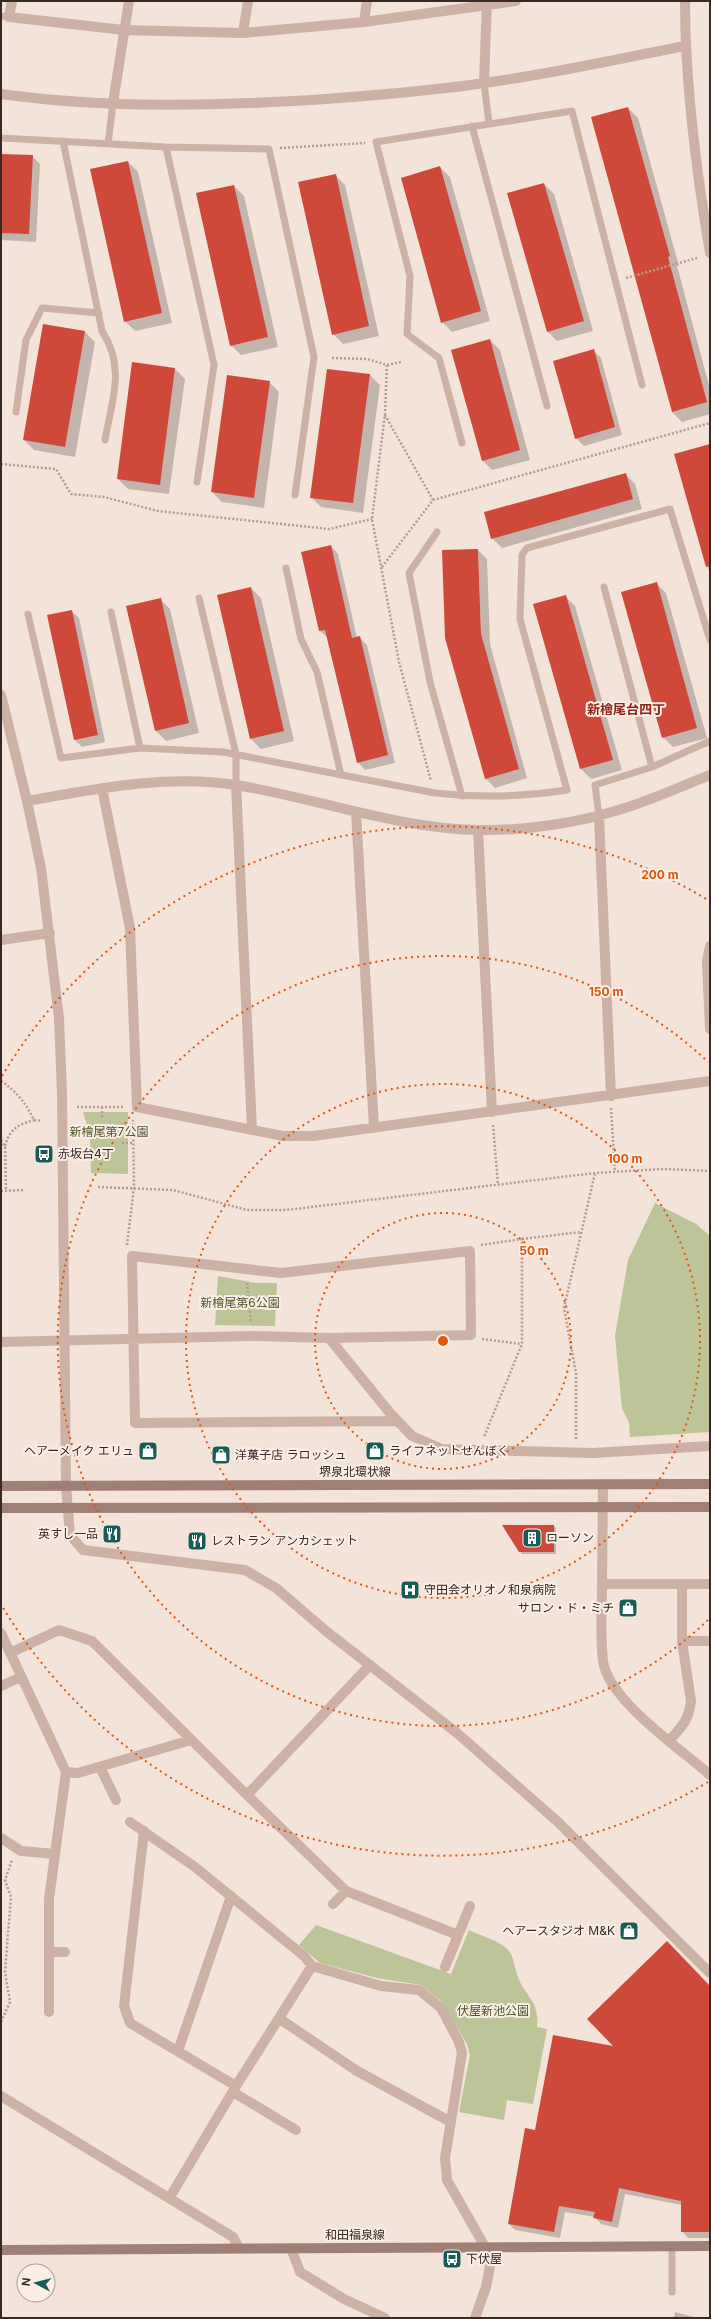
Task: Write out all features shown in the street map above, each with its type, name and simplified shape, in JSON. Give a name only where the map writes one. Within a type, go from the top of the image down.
[{"type":"main road","name":"堺泉北環状線","points":[[1,1486],[710,1484]]},
{"type":"main road","points":[[1,1508],[710,1507]]},
{"type":"main road","name":"和田福泉線","points":[[1,2250],[710,2246]]},
{"type":"street","points":[[12,1],[5,16],[124,30],[244,33],[364,22],[487,3],[516,1]]},
{"type":"street","points":[[113,103],[129,1]]},
{"type":"street","points":[[244,33],[248,1]]},
{"type":"street","points":[[364,22],[367,1]]},
{"type":"street","points":[[685,1],[685,46],[696,168],[710,253]]},
{"type":"street","points":[[484,83],[487,3]]},
{"type":"street","points":[[1,94],[113,103],[181,106],[242,104],[361,96],[484,83],[685,46]]},
{"type":"street","points":[[1,696],[28,801],[41,868],[59,1018],[61,1071],[66,1486],[70,1535],[83,1550],[245,1570],[276,1588],[326,1631],[457,1733],[558,1822],[710,1973]]},
{"type":"street","points":[[28,801],[102,788],[183,781],[236,785],[356,812],[438,827],[478,830],[548,825],[598,816],[626,808],[710,775]]},
{"type":"street","points":[[236,785],[252,1130]]},
{"type":"street","points":[[102,788],[130,928],[137,1107],[283,1136],[313,1136],[611,1096],[710,1081]]},
{"type":"street","points":[[356,812],[374,1128]]},
{"type":"street","points":[[598,816],[611,1096]]},
{"type":"street","points":[[478,830],[492,1112]]},
{"type":"street","points":[[1,940],[50,933]]},
{"type":"street","points":[[710,946],[707,961],[710,1029]]},
{"type":"street","points":[[1,1342],[134,1338],[252,1336],[329,1338],[471,1335],[470,1251],[281,1273],[132,1256],[134,1338],[135,1423],[398,1421]]},
{"type":"street","points":[[329,1338],[412,1436],[442,1449],[576,1453],[710,1446]]},
{"type":"street","points":[[603,1485],[603,1662],[614,1688],[632,1708],[710,1775]]},
{"type":"street","points":[[602,1584],[710,1584]]},
{"type":"street","points":[[670,1740],[687,1720],[691,1701],[682,1641],[682,1584]]},
{"type":"street","points":[[10,1652],[59,1630],[92,1641],[246,1795],[346,1890],[458,1935]]},
{"type":"street","points":[[1,1633],[66,1772],[48,1899],[49,2012]]},
{"type":"street","points":[[682,1641],[710,1641]]},
{"type":"street","points":[[246,1795],[370,1665]]},
{"type":"street","points":[[1,1686],[21,1677]]},
{"type":"street","points":[[66,1772],[78,1773],[191,1740]]},
{"type":"street","points":[[100,1767],[116,1800]]},
{"type":"street","points":[[130,1822],[195,1867],[304,1956],[312,1966],[381,1986],[419,1990],[441,2008],[459,2042],[462,2053],[445,2158],[447,2180],[485,2247],[491,2261],[486,2287],[475,2318]]},
{"type":"street","points":[[144,1831],[124,2006],[130,2023],[178,2051],[296,2130]]},
{"type":"street","points":[[1,1838],[21,1850],[55,1854]]},
{"type":"street","points":[[333,1904],[346,1890]]},
{"type":"street","points":[[178,2051],[231,1896]]},
{"type":"street","points":[[445,1967],[470,1906]]},
{"type":"street","points":[[49,1952],[65,1952]]},
{"type":"street","points":[[170,2197],[312,1966]]},
{"type":"street","points":[[280,2019],[357,2071],[450,2120]]},
{"type":"street","points":[[1,2096],[170,2197],[233,2237],[239,2248]]},
{"type":"street","points":[[291,2248],[300,2272],[344,2299],[385,2318]]},
{"type":"lane","points":[[484,83],[489,123]]},
{"type":"lane","points":[[108,144],[113,103]]},
{"type":"lane","points":[[462,443],[439,358],[407,334],[410,276],[376,142],[572,111],[642,385]]},
{"type":"lane","points":[[472,126],[547,406]]},
{"type":"lane","points":[[1,138],[166,147],[270,149],[314,357],[295,495]]},
{"type":"lane","points":[[63,141],[102,331],[112,346],[117,374],[104,440]]},
{"type":"lane","points":[[166,147],[214,365],[197,482]]},
{"type":"lane","points":[[16,412],[26,340],[42,308],[99,313]]},
{"type":"lane","points":[[28,614],[61,758],[140,748],[236,754],[435,793],[462,796],[524,796],[567,790],[520,619],[522,555],[527,548],[670,509],[710,640]]},
{"type":"lane","points":[[437,532],[409,573],[430,682],[462,796]]},
{"type":"lane","points":[[286,568],[302,639],[318,672],[341,775]]},
{"type":"lane","points":[[604,587],[652,767]]},
{"type":"lane","points":[[199,598],[236,754],[236,785]]},
{"type":"lane","points":[[111,612],[140,748]]},
{"type":"lane","points":[[598,816],[595,785],[652,767],[710,741]]},
{"type":"lane","points":[[672,2246],[672,2292]]},
{"type":"path","points":[[270,149],[376,142]]},
{"type":"path","points":[[616,281],[697,258]]},
{"type":"path","points":[[332,358],[367,359],[387,365],[401,362]]},
{"type":"path","points":[[387,365],[385,414],[372,518],[398,662],[435,793]]},
{"type":"path","points":[[385,414],[433,500]]},
{"type":"path","points":[[382,567],[433,500],[710,423]]},
{"type":"path","points":[[1,464],[56,469],[71,494],[104,497],[158,511],[329,529],[372,518]]},
{"type":"path","points":[[1,1081],[13,1089],[24,1101],[34,1120]]},
{"type":"path","points":[[611,1096],[614,1172]]},
{"type":"path","points":[[77,1107],[137,1107]]},
{"type":"path","points":[[102,1107],[102,1117]]},
{"type":"path","points":[[127,1245],[134,1187],[132,1115],[137,1107]]},
{"type":"path","points":[[492,1112],[498,1185]]},
{"type":"path","points":[[6,1191],[5,1147],[8,1135],[14,1128],[34,1120],[42,1121]]},
{"type":"path","points":[[1,1140],[5,1147]]},
{"type":"path","points":[[122,1143],[133,1143]]},
{"type":"path","points":[[98,1187],[134,1187],[173,1190],[247,1210],[286,1210],[595,1173],[662,1169],[710,1171]]},
{"type":"path","points":[[576,1453],[576,1373],[564,1308],[595,1173]]},
{"type":"path","points":[[1,1191],[24,1190]]},
{"type":"path","points":[[470,1251],[479,1245],[581,1232]]},
{"type":"path","points":[[481,1451],[482,1442],[522,1344],[522,1239]]},
{"type":"path","points":[[246,1287],[251,1309]]},
{"type":"path","points":[[471,1335],[479,1338],[522,1344]]},
{"type":"path","points":[[1,2022],[10,2002],[4,1972],[11,1897],[5,1880],[17,1848]]},
{"type":"green space","name":"新檜尾第7公園","points":[[83,1112],[128,1112],[128,1174],[91,1173],[90,1135]]},
{"type":"green space","points":[[655,1203],[696,1224],[710,1236],[710,1432],[630,1437],[629,1422],[622,1409],[615,1336],[628,1260]]},
{"type":"green space","name":"新檜尾第6公園","points":[[218,1276],[256,1283],[277,1283],[275,1326],[215,1325]]},
{"type":"green space","name":"伏屋新池公園","points":[[316,1925],[451,1974],[469,1930],[503,1946],[511,1954],[520,1981],[534,2004],[536,2010],[537,2027],[547,2029],[533,2104],[507,2100],[504,2120],[459,2112],[470,2055],[467,2044],[442,2002],[421,1985],[377,1978],[320,1963],[299,1945]]},
{"type":"building","points":[[628,107],[670,256],[668,257],[707,402],[672,412],[591,117]]},
{"type":"building","points":[[1,154],[33,155],[29,234],[1,233]]},
{"type":"building","points":[[128,161],[162,313],[124,322],[90,169]]},
{"type":"building","points":[[440,166],[481,311],[441,323],[401,178]]},
{"type":"building","points":[[336,174],[369,326],[332,335],[298,182]]},
{"type":"building","points":[[544,183],[584,321],[547,332],[507,193]]},
{"type":"building","points":[[234,185],[268,337],[230,346],[196,193]]},
{"type":"building","points":[[43,324],[85,331],[65,447],[23,440]]},
{"type":"building","points":[[490,339],[520,450],[482,461],[451,350]]},
{"type":"building","points":[[594,349],[615,427],[575,439],[553,361]]},
{"type":"building","points":[[132,362],[175,368],[160,485],[117,479]]},
{"type":"building","points":[[327,369],[370,374],[353,503],[310,498]]},
{"type":"building","points":[[227,375],[270,381],[254,498],[211,492]]},
{"type":"building","points":[[710,444],[710,566],[706,567],[674,454]]},
{"type":"building","points":[[626,473],[633,499],[491,539],[484,512]]},
{"type":"building","points":[[331,545],[352,638],[360,636],[388,755],[357,763],[325,630],[319,631],[301,552]]},
{"type":"building","points":[[478,549],[481,634],[519,769],[485,779],[445,638],[442,550]]},
{"type":"building","points":[[657,582],[697,728],[662,738],[621,592]]},
{"type":"building","points":[[251,587],[284,731],[250,739],[217,595]]},
{"type":"building","points":[[566,595],[613,760],[580,769],[533,604]]},
{"type":"building","points":[[161,598],[189,723],[155,731],[126,606]]},
{"type":"building","points":[[72,610],[98,735],[74,740],[47,615]]},
{"type":"building","name":"ローソン","points":[[502,1525],[554,1525],[554,1552],[519,1552]]},
{"type":"building","points":[[667,1941],[710,1986],[710,2232],[681,2232],[681,2201],[619,2188],[612,2222],[593,2218],[595,2212],[559,2206],[554,2232],[508,2224],[525,2128],[535,2130],[553,2035],[613,2046],[587,2019]]},
{"type":"place","name":"赤坂台4丁","points":[[44,1154]]},
{"type":"place","name":"ヘアーメイク エリュ","points":[[148,1451]]},
{"type":"place","name":"ライフネットせんぼく","points":[[375,1451]]},
{"type":"place","name":"洋菓子店 ラロッシュ","points":[[221,1455]]},
{"type":"place","name":"英すし一品","points":[[112,1534]]},
{"type":"place","name":"ローソン","points":[[532,1538]]},
{"type":"place","name":"レストラン アンカシェット","points":[[197,1541]]},
{"type":"place","name":"守田会オリオノ和泉病院","points":[[410,1590]]},
{"type":"place","name":"サロン・ド・ミチ","points":[[628,1608]]},
{"type":"place","name":"ヘアースタジオ M&K","points":[[629,1931]]},
{"type":"place","name":"下伏屋","points":[[452,2259]]},
{"type":"district","name":"新檜尾台四丁","points":[[626,709]]}]
